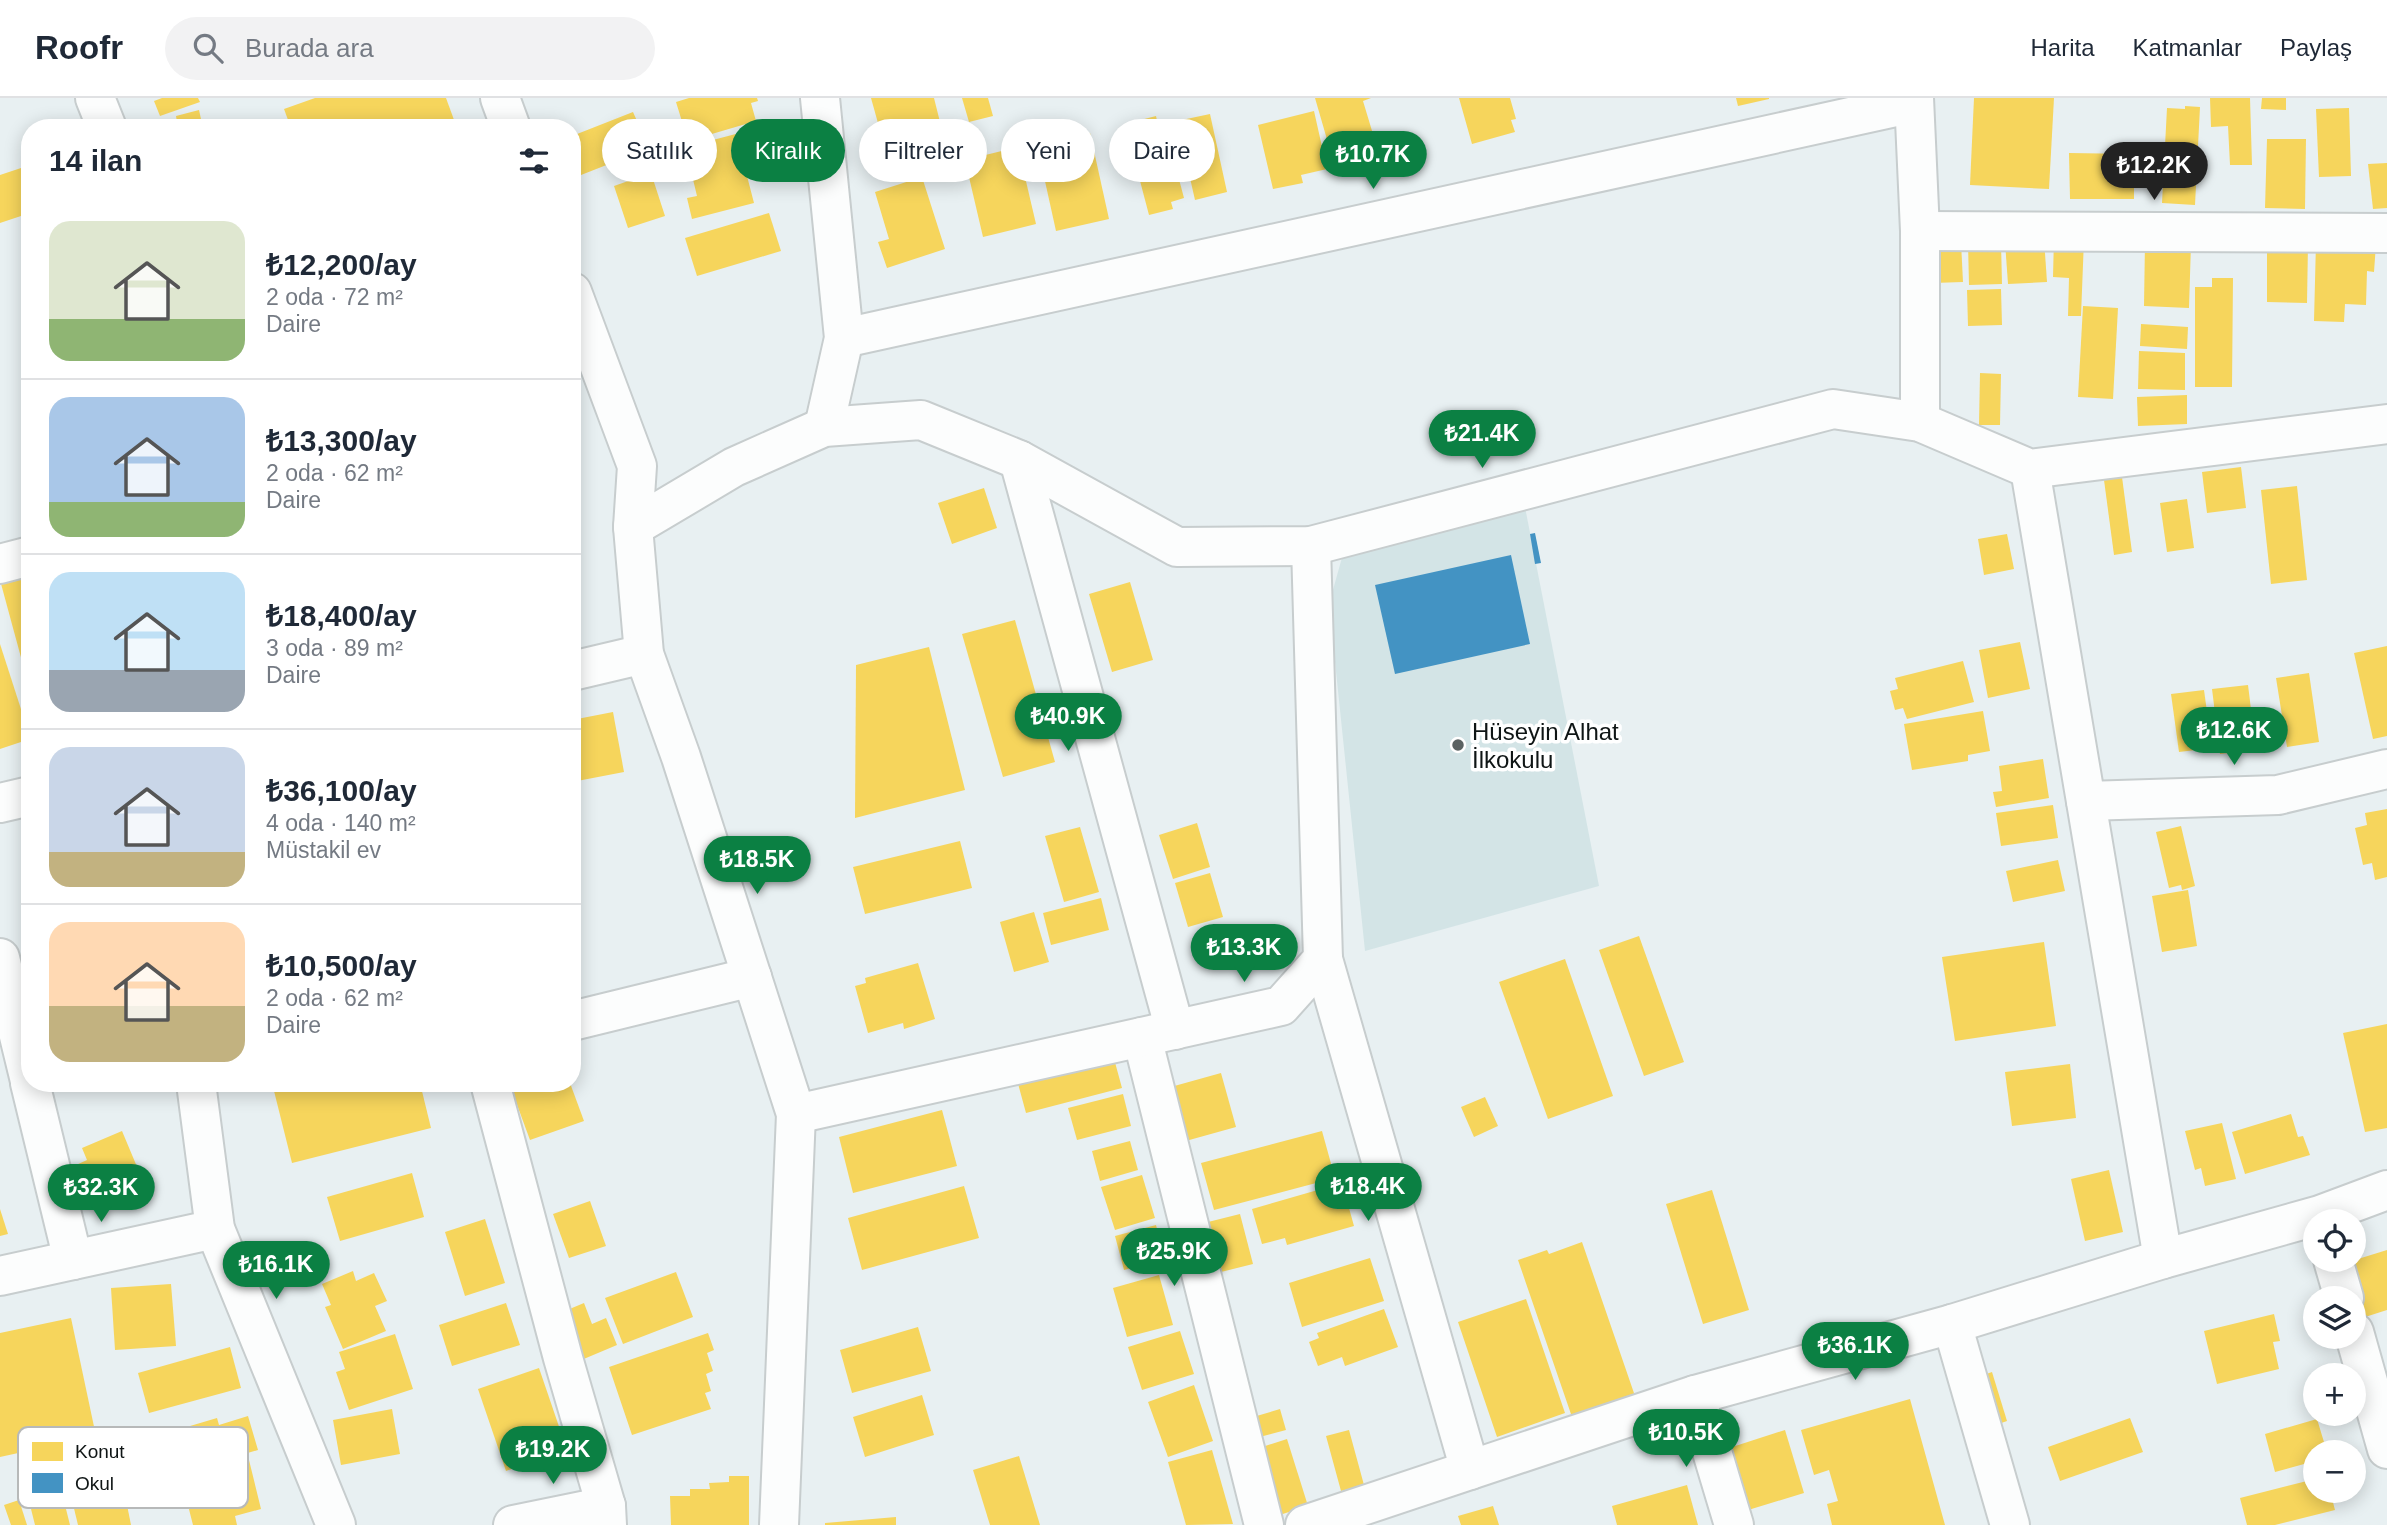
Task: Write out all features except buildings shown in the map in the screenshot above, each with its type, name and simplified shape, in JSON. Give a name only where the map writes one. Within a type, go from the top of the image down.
[{"type":"street","points":[[95,98],[103,119]]},
{"type":"street","points":[[500,98],[508,119]]},
{"type":"street","points":[[820,98],[844,338],[824,427]]},
{"type":"street","points":[[844,338],[1914,100],[1920,231],[1920,422]]},
{"type":"street","points":[[1920,231],[2387,233]]},
{"type":"street","points":[[581,316],[637,466],[633,527],[644,654],[681,757],[796,1114],[779,1525]]},
{"type":"street","points":[[633,527],[734,467],[824,427],[921,420],[1019,460],[1177,547],[1311,546],[1833,409],[1920,422],[2030,470],[2387,424]]},
{"type":"street","points":[[1019,460],[1158,1033],[1264,1525]]},
{"type":"street","points":[[2030,470],[2163,1259]]},
{"type":"street","points":[[1311,546],[1324,959],[1470,1470]]},
{"type":"street","points":[[0,564],[21,558]]},
{"type":"street","points":[[581,669],[644,654]]},
{"type":"street","points":[[2086,801],[2278,795],[2387,769]]},
{"type":"street","points":[[0,803],[21,798]]},
{"type":"street","points":[[0,958],[21,1045]]},
{"type":"street","points":[[796,1114],[1281,1006],[1324,959]]},
{"type":"street","points":[[581,1019],[752,977]]},
{"type":"street","points":[[32,1092],[73,1260]]},
{"type":"street","points":[[197,1092],[215,1229],[336,1525]]},
{"type":"street","points":[[492,1092],[606,1515],[513,1525]]},
{"type":"street","points":[[2342,1209],[2387,1190]]},
{"type":"street","points":[[1305,1525],[1695,1395],[1952,1324],[2163,1259],[2303,1223]]},
{"type":"street","points":[[0,1276],[215,1229]]},
{"type":"street","points":[[1952,1324],[2010,1525]]},
{"type":"street","points":[[2359,1349],[2387,1449]]},
{"type":"street","points":[[1695,1395],[1734,1525]]},
{"type":"shaded area","name":"Hüseyin Alhat İlkokulu","points":[[1524,502],[1599,886],[1365,951],[1329,604],[1343,554]]},
{"type":"place","name":"Hüseyin Alhat İlkokulu","points":[[1458,745]]}]
